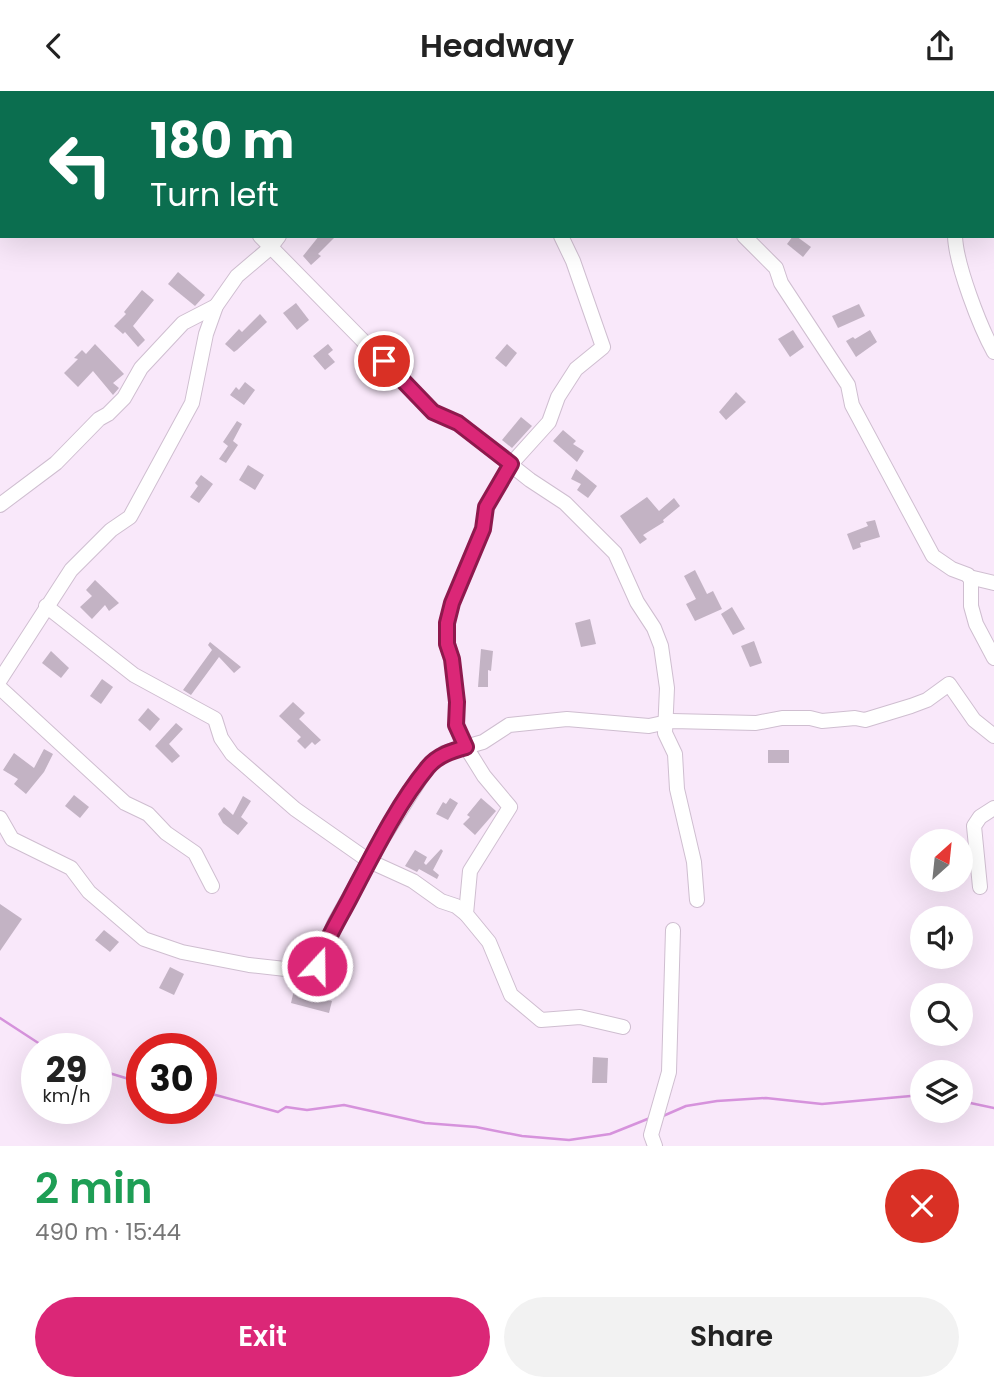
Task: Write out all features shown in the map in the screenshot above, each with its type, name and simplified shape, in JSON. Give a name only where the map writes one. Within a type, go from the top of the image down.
[{"type":"street","points":[[466,914],[470,871],[510,807],[484,775],[456,725],[457,702],[452,659],[447,644],[447,623],[452,603],[483,529],[486,507],[511,464],[549,422],[558,397],[576,369],[603,347],[573,261],[562,238]]},
{"type":"street","points":[[746,238],[776,268],[781,283],[848,385],[852,405],[933,556],[970,577],[994,583]]},
{"type":"street","points":[[956,238],[971,295],[994,352]]},
{"type":"street","points":[[0,680],[71,570],[111,530],[130,517],[139,503],[192,403],[206,334],[216,306],[237,277],[275,242],[433,412],[458,423],[530,480],[565,503],[615,553],[661,646],[667,688],[666,733],[675,754],[680,807],[694,862],[697,900]]},
{"type":"street","points":[[0,505],[56,463],[99,419],[108,414],[124,398],[141,368],[183,323],[216,306]]},
{"type":"street","points":[[970,577],[973,615],[994,658]]},
{"type":"street","points":[[46,606],[134,675],[215,719],[220,738],[232,754],[295,809],[369,861],[413,881],[441,901],[456,906],[466,914],[489,942],[511,995],[541,1020],[580,1017],[623,1027]]},
{"type":"street","points":[[0,818],[12,839],[71,868],[89,892],[144,939],[182,952],[285,970],[312,972],[334,924],[369,861],[429,765],[444,753],[483,742],[509,725],[567,719],[649,726],[693,720],[756,723],[782,718],[865,720],[911,706],[949,684],[974,720],[994,736]]},
{"type":"street","points":[[0,688],[125,803],[148,814],[166,833],[195,853],[212,885]]},
{"type":"street","points":[[980,887],[974,827],[980,817],[994,808]]},
{"type":"street","points":[[655,1146],[651,1135],[669,1072],[673,930]]},
{"type":"building","points":[[317,238],[334,238],[311,265],[303,256]]},
{"type":"building","points":[[792,238],[799,238],[811,247],[803,257],[787,244]]},
{"type":"building","points":[[178,272],[205,295],[195,306],[168,284]]},
{"type":"building","points":[[142,290],[154,300],[133,326],[145,340],[138,347],[125,332],[123,334],[114,326],[126,314],[124,312]]},
{"type":"building","points":[[296,303],[309,320],[297,330],[283,313]]},
{"type":"building","points":[[859,304],[865,316],[838,328],[832,316]]},
{"type":"building","points":[[260,314],[267,322],[237,350],[234,352],[225,344],[239,329],[242,332]]},
{"type":"building","points":[[793,330],[804,347],[790,357],[778,339]]},
{"type":"building","points":[[870,330],[877,342],[856,357],[846,341]]},
{"type":"building","points":[[95,344],[124,374],[113,383],[119,388],[113,395],[93,371],[78,387],[64,373],[78,359],[74,358],[82,350],[86,354]]},
{"type":"building","points":[[328,344],[333,350],[328,354],[335,362],[325,370],[313,356]]},
{"type":"building","points":[[507,344],[517,353],[506,367],[495,358]]},
{"type":"building","points":[[245,382],[255,390],[244,405],[230,395],[236,387],[239,390]]},
{"type":"building","points":[[736,392],[746,402],[726,420],[719,412]]},
{"type":"building","points":[[521,417],[532,426],[512,448],[502,440]]},
{"type":"building","points":[[237,421],[242,424],[233,441],[238,445],[226,463],[219,459],[228,446],[223,442]]},
{"type":"building","points":[[563,430],[576,441],[573,444],[584,451],[577,462],[553,441]]},
{"type":"building","points":[[248,465],[264,475],[255,490],[239,480]]},
{"type":"building","points":[[576,469],[597,486],[588,498],[577,490],[581,484],[571,479]]},
{"type":"building","points":[[201,475],[213,484],[199,503],[190,497],[198,486],[195,483]]},
{"type":"building","points":[[647,497],[659,511],[674,498],[680,506],[663,520],[664,522],[643,535],[647,539],[640,544],[620,516]]},
{"type":"building","points":[[875,520],[880,537],[860,543],[861,547],[853,550],[847,534],[868,526],[866,522]]},
{"type":"building","points":[[695,570],[707,594],[713,591],[722,609],[695,621],[686,604],[696,599],[684,576]]},
{"type":"building","points":[[95,580],[119,603],[109,611],[105,605],[92,619],[80,607],[92,596],[86,590]]},
{"type":"building","points":[[732,607],[745,629],[733,635],[721,614]]},
{"type":"building","points":[[590,619],[596,644],[581,647],[575,623]]},
{"type":"building","points":[[754,641],[762,663],[750,667],[741,646]]},
{"type":"building","points":[[210,642],[241,667],[234,673],[219,657],[191,695],[183,690],[212,650],[208,645]]},
{"type":"building","points":[[481,649],[493,651],[491,671],[488,670],[488,687],[478,687]]},
{"type":"building","points":[[51,651],[69,668],[61,678],[42,663]]},
{"type":"building","points":[[102,679],[113,687],[101,704],[90,696]]},
{"type":"building","points":[[293,702],[305,713],[299,719],[321,740],[315,745],[312,742],[305,749],[297,741],[301,737],[279,716]]},
{"type":"building","points":[[148,708],[160,719],[150,731],[138,720]]},
{"type":"building","points":[[176,723],[183,729],[169,744],[180,756],[172,763],[155,746]]},
{"type":"building","points":[[44,749],[53,754],[44,772],[26,794],[14,784],[18,779],[3,770],[14,753],[34,768]]},
{"type":"building","points":[[768,750],[789,750],[789,763],[768,763]]},
{"type":"building","points":[[74,795],[89,807],[80,818],[65,806]]},
{"type":"building","points":[[243,796],[251,801],[241,817],[248,823],[238,835],[223,823],[218,814],[224,807],[233,815]]},
{"type":"building","points":[[450,798],[458,803],[448,820],[436,814],[443,802],[446,804]]},
{"type":"building","points":[[481,798],[496,811],[475,835],[463,824]]},
{"type":"building","points":[[441,849],[443,851],[433,870],[439,875],[437,879],[419,869],[417,872],[405,866],[415,850],[427,857],[424,863],[426,865]]},
{"type":"building","points":[[0,904],[22,919],[0,951]]},
{"type":"building","points":[[104,930],[119,942],[110,952],[95,940]]},
{"type":"building","points":[[170,967],[184,974],[174,995],[159,988]]},
{"type":"building","points":[[294,990],[315,993],[314,997],[332,1001],[329,1013],[291,1003]]},
{"type":"building","points":[[593,1057],[608,1058],[607,1083],[592,1083]]},
{"type":"waterway","points":[[0,1018],[23,1033]]},
{"type":"waterway","points":[[112,1074],[126,1078]]},
{"type":"waterway","points":[[217,1095],[278,1112],[286,1107],[307,1110],[344,1105],[425,1123],[569,1140],[610,1134],[650,1118]]},
{"type":"waterway","points":[[663,1116],[686,1106],[717,1101],[766,1098],[822,1104],[910,1096]]},
{"type":"waterway","points":[[973,1104],[994,1108]]},
{"type":"route","points":[[317,966],[334,924],[376,849],[429,765],[444,753],[466,747],[456,725],[457,702],[452,659],[447,644],[447,623],[452,603],[483,529],[486,507],[511,464],[458,423],[433,412],[384,361]]}]
